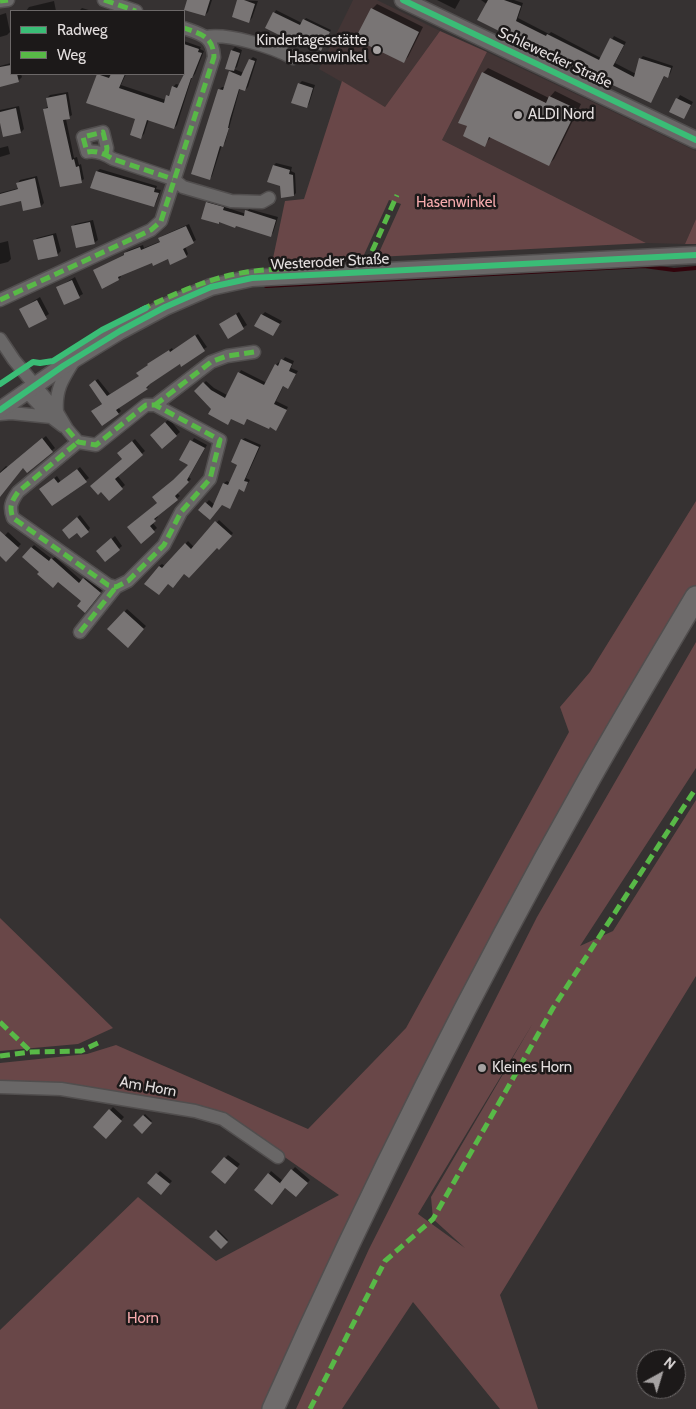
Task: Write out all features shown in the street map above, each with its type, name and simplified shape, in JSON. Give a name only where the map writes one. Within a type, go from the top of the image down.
[{"type":"highway","points":[[273,1409],[388,1175],[446,1046],[512,919],[586,784],[696,597]]},
{"type":"highway","points":[[388,1175],[582,818],[696,621]]},
{"type":"highway","points":[[286,1409],[356,1242]]},
{"type":"street","points":[[0,1],[8,0]]},
{"type":"street","points":[[104,0],[133,10]]},
{"type":"street","name":"Schlewecker Straße","points":[[403,0],[696,140]]},
{"type":"street","points":[[185,28],[206,37],[226,36],[282,52],[293,58]]},
{"type":"street","points":[[0,300],[156,227],[161,221],[173,179],[214,58],[213,49],[206,37]]},
{"type":"street","points":[[106,154],[112,159],[173,179],[183,187],[231,202],[262,202],[269,198]]},
{"type":"street","name":"Westeroder Straße","points":[[0,412],[31,388],[120,331],[194,293],[211,287],[252,278],[696,255]]},
{"type":"street","points":[[0,339],[31,388],[78,442],[96,445],[146,405],[155,405],[220,440],[210,479],[181,512],[164,545],[128,581],[116,588],[80,632]]},
{"type":"street","points":[[155,405],[211,362],[227,356],[254,352]]},
{"type":"street","points":[[54,414],[59,387],[76,358]]},
{"type":"street","points":[[0,412],[54,414]]},
{"type":"street","points":[[78,442],[18,492],[10,508],[13,518],[108,585],[116,588]]},
{"type":"street","name":"Am Horn","points":[[0,1087],[61,1089],[195,1111],[222,1119],[278,1158]]},
{"type":"shaded area","name":"Kindertagesstätte Hasenwinkel","points":[[353,0],[377,0],[440,31],[385,107],[319,69]]},
{"type":"shaded area","points":[[487,52],[696,151],[696,219],[685,244],[646,243],[442,140]]},
{"type":"green space","name":"Hasenwinkel","points":[[440,31],[487,52],[442,140],[646,243],[377,257],[401,204],[389,200],[363,257],[272,263],[285,201],[304,199],[342,81],[385,107]]},
{"type":"green space","points":[[696,219],[696,244],[685,244]]},
{"type":"green space","name":"Horn","points":[[696,501],[696,586],[642,671],[265,1409],[0,1409],[0,1330],[138,1197],[216,1261],[339,1195],[223,1114],[30,1091],[0,1094],[0,1063],[87,1054],[116,1045],[308,1129],[406,1028],[569,732],[560,707],[590,672]]},
{"type":"green space","points":[[696,642],[696,768],[580,946],[613,931],[696,800],[696,976],[500,1295],[538,1409],[500,1409],[413,1302],[342,1409],[296,1409],[369,1249],[537,917]],"holes":[[[533,1023],[431,1197],[433,1219],[465,1248],[418,1214]]]},
{"type":"green space","points":[[0,918],[113,1028],[78,1044],[0,1051]]},
{"type":"building","points":[[187,0],[210,0],[205,16],[184,10]]},
{"type":"building","points":[[237,0],[244,0],[255,4],[249,23],[232,17]]},
{"type":"building","points":[[488,0],[504,0],[521,6],[516,21],[599,60],[610,38],[624,45],[613,66],[634,77],[639,58],[671,68],[668,78],[664,76],[651,103],[570,65],[525,41],[523,43],[477,20]]},
{"type":"building","points":[[371,8],[419,32],[404,63],[355,39]]},
{"type":"building","points":[[273,12],[300,25],[303,19],[330,32],[321,51],[301,40],[299,45],[265,28]]},
{"type":"building","points":[[185,44],[199,49],[198,52],[202,53],[191,78],[174,129],[147,120],[141,139],[130,135],[135,119],[86,103],[97,75],[109,78],[110,75],[125,75],[119,88],[164,103],[166,95],[169,96],[172,86],[177,88],[185,75]]},
{"type":"building","points":[[231,50],[240,53],[234,71],[225,69]]},
{"type":"building","points":[[249,59],[255,61],[245,91],[239,89],[223,147],[220,146],[210,180],[191,174],[218,89],[223,90],[229,71],[241,76]]},
{"type":"building","points":[[10,65],[10,75],[17,75],[19,82],[0,87],[0,67]]},
{"type":"building","name":"ALDI Nord","points":[[482,72],[546,103],[549,96],[577,109],[549,166],[489,137],[485,147],[463,136],[467,126],[458,123]]},
{"type":"building","points":[[298,83],[313,88],[307,108],[291,103]]},
{"type":"building","points":[[66,94],[70,119],[63,120],[72,160],[74,159],[76,167],[79,166],[82,183],[60,187],[43,109],[48,108],[46,98]]},
{"type":"building","points":[[676,98],[691,105],[684,119],[669,112]]},
{"type":"building","points":[[16,108],[21,133],[3,137],[0,112]]},
{"type":"building","points":[[273,165],[290,170],[289,174],[293,175],[294,196],[281,198],[280,186],[267,182]]},
{"type":"building","points":[[96,171],[155,188],[154,192],[159,193],[154,207],[90,188]]},
{"type":"building","points":[[35,178],[41,207],[23,211],[21,201],[0,206],[0,194],[18,189],[16,183]]},
{"type":"building","points":[[206,202],[224,207],[223,210],[244,216],[245,210],[276,220],[271,237],[236,226],[235,228],[219,222],[219,224],[201,219]]},
{"type":"building","points":[[90,222],[95,244],[76,248],[71,226]]},
{"type":"building","points":[[186,226],[194,243],[183,249],[187,257],[170,265],[168,259],[153,266],[152,263],[118,277],[119,280],[102,289],[93,270],[124,255],[124,253],[140,247],[141,250],[160,242],[158,238]]},
{"type":"building","points":[[53,235],[58,256],[38,260],[33,240]]},
{"type":"building","points":[[72,280],[80,298],[64,305],[56,287]]},
{"type":"building","points":[[37,300],[47,319],[29,328],[19,309]]},
{"type":"building","points":[[236,314],[244,329],[228,339],[219,324]]},
{"type":"building","points":[[261,314],[280,324],[273,336],[254,326]]},
{"type":"building","points":[[195,335],[205,351],[181,367],[180,364],[150,384],[146,388],[148,389],[116,410],[119,414],[102,426],[91,411],[102,404],[89,385],[95,380],[107,396],[139,376],[136,373],[147,364],[169,350],[170,352]]},
{"type":"building","points":[[281,359],[292,364],[289,371],[296,374],[288,389],[283,386],[274,404],[287,410],[276,431],[247,419],[244,425],[231,419],[228,425],[208,414],[211,409],[194,391],[203,382],[211,390],[225,398],[238,372],[264,385],[275,364],[278,366]]},
{"type":"building","points":[[165,422],[177,436],[162,449],[150,435]]},
{"type":"building","points":[[42,438],[53,452],[27,473],[23,468],[0,497],[0,473]]},
{"type":"building","points":[[241,439],[259,447],[244,481],[248,482],[244,492],[239,489],[230,509],[222,505],[210,520],[198,510],[205,502],[212,508],[223,483],[228,485],[237,465],[231,462]]},
{"type":"building","points":[[190,440],[205,448],[187,480],[189,482],[175,496],[178,500],[154,519],[156,521],[150,526],[155,532],[141,544],[127,527],[157,503],[152,497],[188,465],[179,460]]},
{"type":"building","points":[[132,441],[143,455],[115,479],[123,489],[109,501],[101,492],[98,495],[90,486],[122,459],[117,453]]},
{"type":"building","points":[[77,469],[87,482],[52,506],[39,489],[54,478],[58,483]]},
{"type":"building","points":[[77,517],[89,532],[81,538],[77,533],[69,539],[62,530]]},
{"type":"building","points":[[215,521],[232,536],[219,550],[217,548],[189,578],[184,574],[173,588],[168,584],[159,595],[144,584],[159,566],[162,568],[185,543],[191,549]]},
{"type":"building","points":[[0,531],[19,548],[6,562],[0,556]]},
{"type":"building","points":[[111,538],[120,550],[105,562],[96,551]]},
{"type":"building","points":[[31,547],[49,561],[51,558],[79,583],[83,578],[101,593],[85,613],[77,606],[81,601],[58,582],[53,588],[22,557]]},
{"type":"building","points":[[124,611],[144,629],[128,648],[107,629]]},
{"type":"building","points":[[109,1109],[122,1121],[106,1139],[93,1127]]},
{"type":"building","points":[[143,1115],[152,1123],[142,1134],[133,1125]]},
{"type":"building","points":[[224,1157],[238,1168],[225,1184],[211,1172]]},
{"type":"building","points":[[291,1169],[308,1183],[296,1197],[285,1188],[272,1205],[254,1190],[268,1173],[281,1184]]},
{"type":"building","points":[[156,1173],[170,1184],[161,1195],[147,1183]]},
{"type":"building","points":[[216,1230],[228,1242],[221,1249],[209,1237]]},
{"type":"waterway","points":[[266,286],[644,266],[674,270],[696,268]]},
{"type":"marked path","points":[[0,1],[8,0]]},
{"type":"marked path","points":[[104,0],[133,10]]},
{"type":"marked path","points":[[0,300],[151,230],[161,221],[214,57],[209,40],[201,34],[185,28]]},
{"type":"marked path","points":[[106,155],[107,148],[103,132],[83,137],[87,152],[100,153],[173,179]]},
{"type":"marked path","points":[[366,265],[397,195]]},
{"type":"marked path","points":[[141,310],[189,288],[231,275],[266,270],[314,267]]},
{"type":"marked path","points":[[155,405],[211,362],[227,356],[254,352]]},
{"type":"marked path","points":[[67,429],[78,442],[96,445],[146,405],[155,405],[220,440],[210,479],[181,512],[164,545],[128,581],[116,587],[108,585],[13,518],[11,511],[11,505],[18,492],[78,442]]},
{"type":"marked path","points":[[80,632],[116,587]]},
{"type":"marked path","points":[[310,1409],[385,1261],[433,1219],[553,1008],[696,788]]},
{"type":"marked path","points":[[0,1022],[31,1052]]},
{"type":"marked path","points":[[0,1056],[31,1052],[81,1051],[102,1041]]},
{"type":"cycle path","points":[[403,0],[696,140]]},
{"type":"cycle path","points":[[0,410],[63,366],[120,331],[165,307],[211,287],[252,278],[696,255]]},
{"type":"cycle path","points":[[0,384],[33,362],[53,361],[102,330],[146,308]]},
{"type":"place","name":"Kindertagesstätte Hasenwinkel","points":[[377,50]]},
{"type":"place","name":"ALDI Nord","points":[[518,115]]},
{"type":"place","name":"Kleines Horn","points":[[482,1068]]}]
